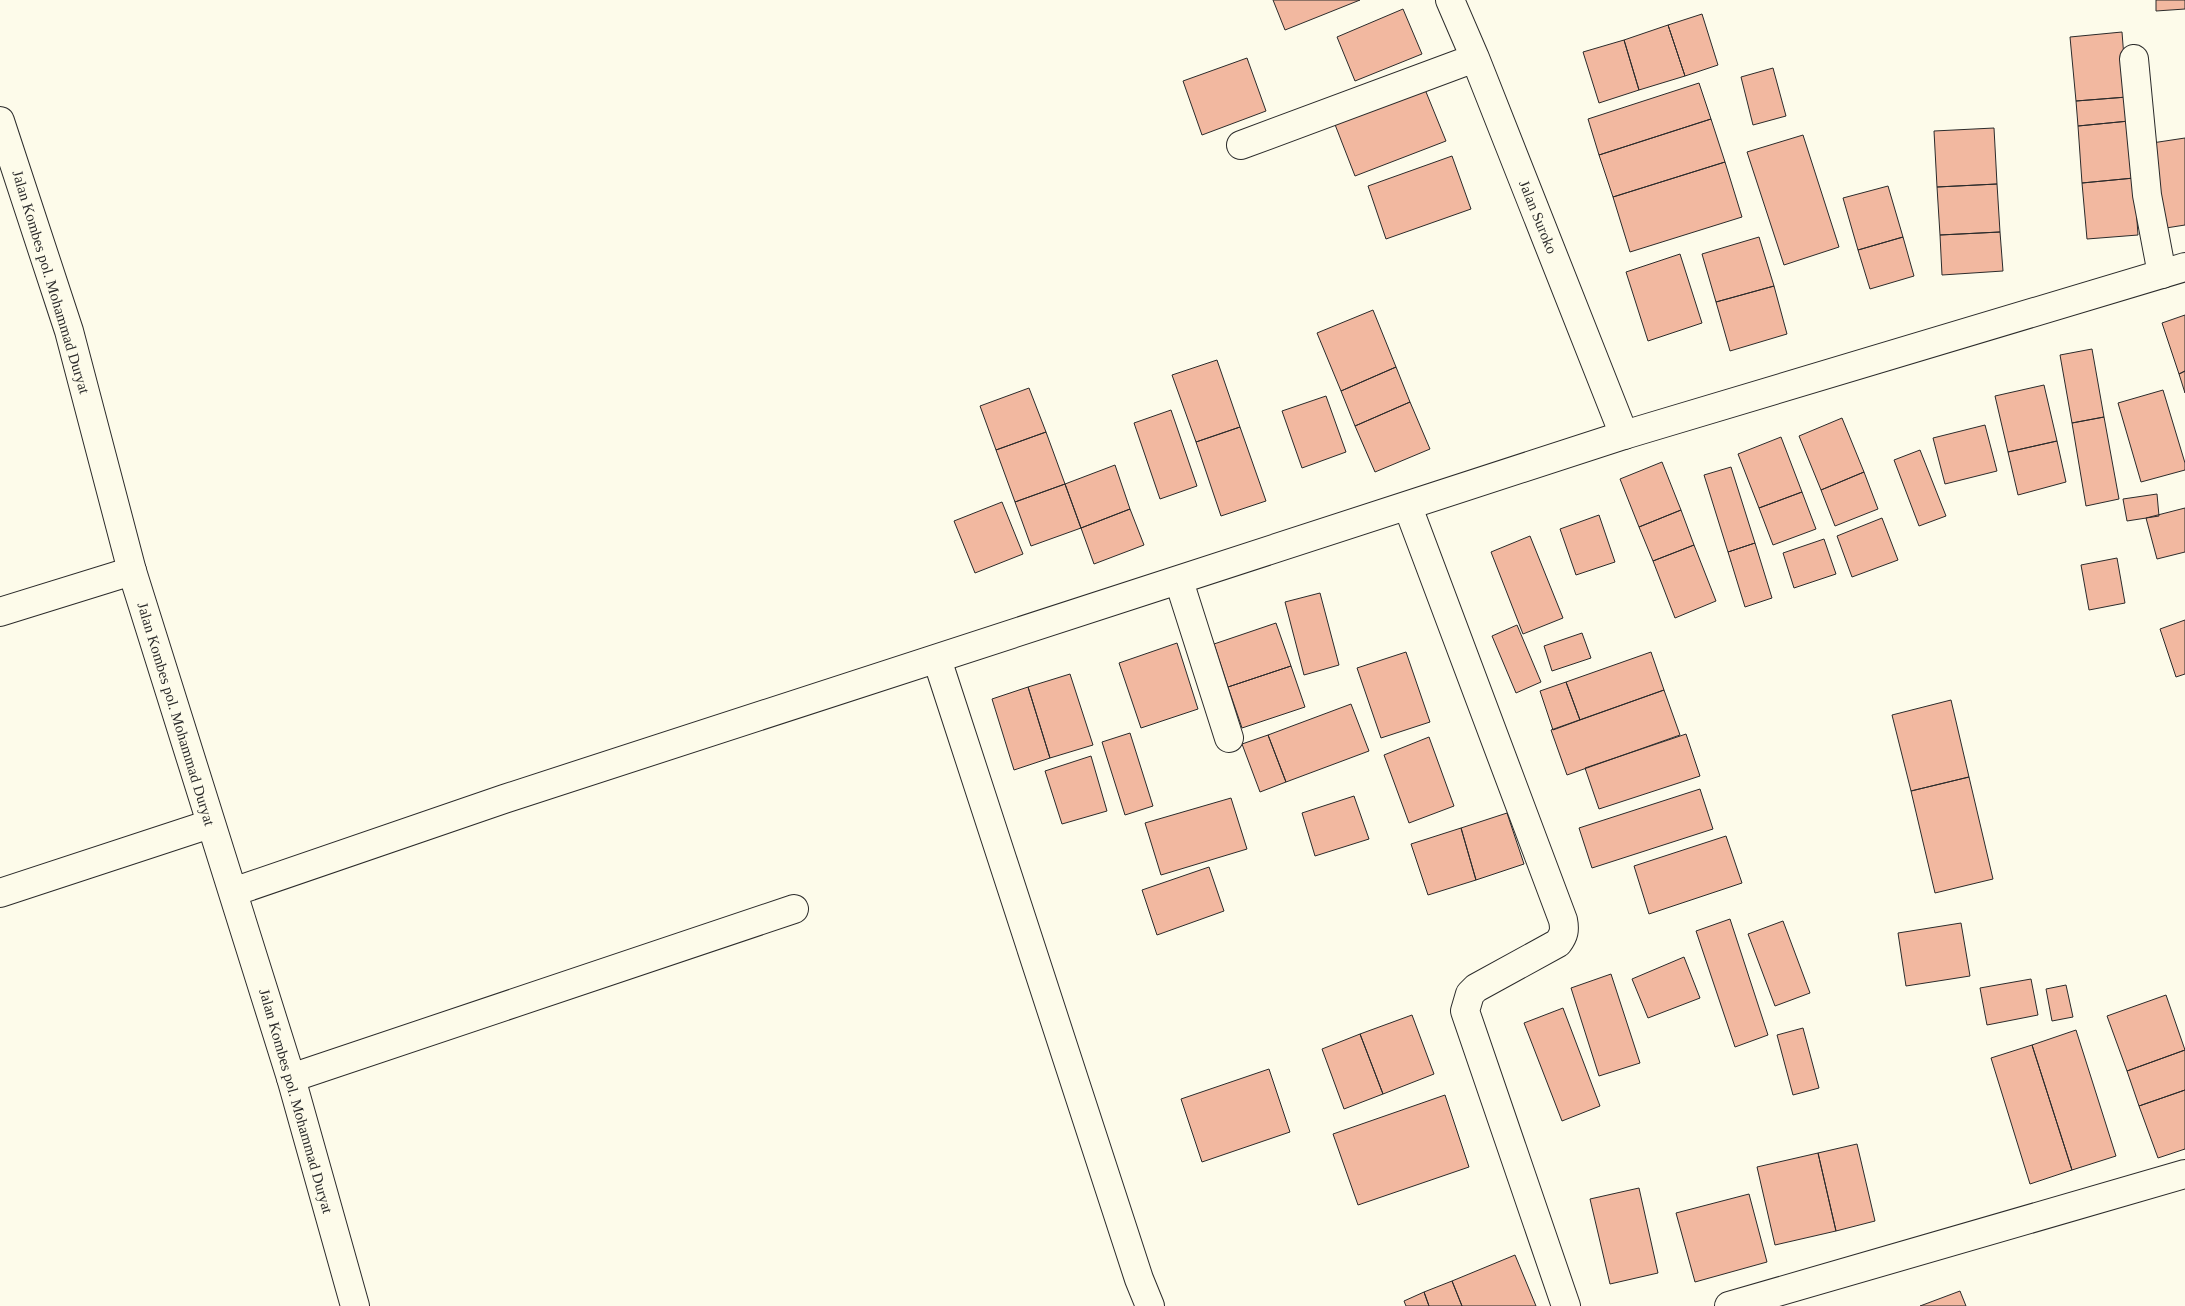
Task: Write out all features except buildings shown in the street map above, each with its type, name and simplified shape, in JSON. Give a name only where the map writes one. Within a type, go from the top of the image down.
[{"type":"street","name":"Jalan Suroko","points":[[1450,0],[1475,58],[1624,435]]},
{"type":"street","points":[[1242,145],[1475,58]]},
{"type":"street","points":[[233,892],[513,796],[1408,507],[1624,435],[2174,270],[2147,195],[2134,60]]},
{"type":"street","name":"Jalan Kombes pol. Mohammad Duryat","points":[[0,121],[69,331],[132,571],[290,1078],[356,1306]]},
{"type":"street","points":[[1408,507],[1563,920],[1565,930],[1564,936],[1558,943],[1476,988],[1470,994],[1465,1011],[1566,1306]]},
{"type":"street","points":[[0,612],[132,571]]},
{"type":"street","points":[[1179,581],[1229,738]]},
{"type":"street","points":[[937,659],[1136,1269],[1150,1306]]},
{"type":"street","points":[[0,893],[210,824]]},
{"type":"street","points":[[290,1078],[794,909]]},
{"type":"street","points":[[1729,1306],[2185,1174]]}]
